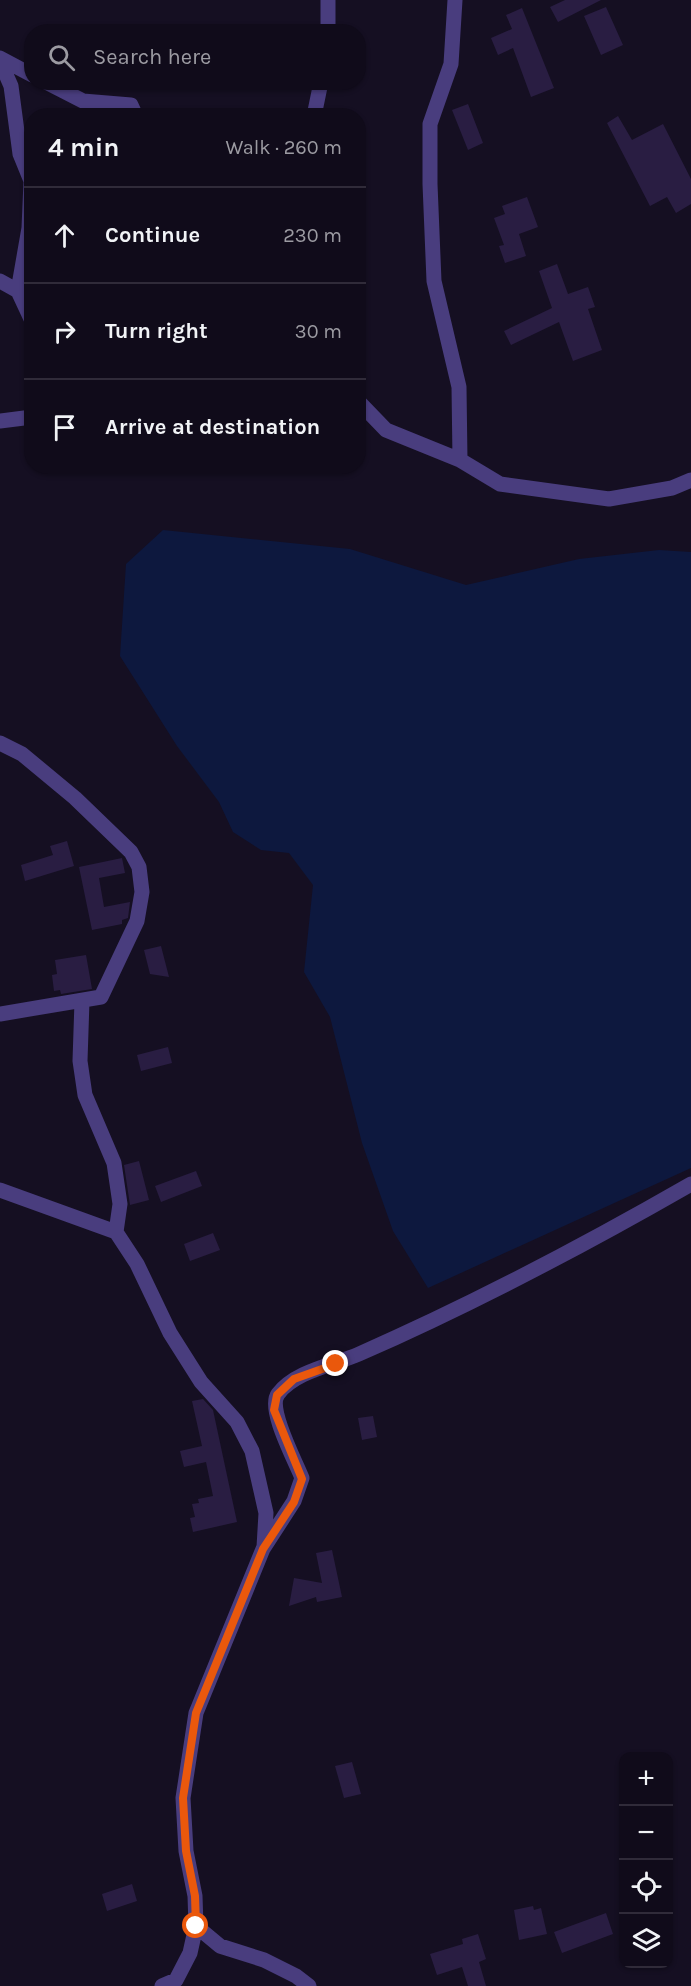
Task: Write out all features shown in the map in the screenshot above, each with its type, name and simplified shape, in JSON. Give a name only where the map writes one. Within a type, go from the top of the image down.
[{"type":"street","points":[[455,0],[451,64],[430,124],[429,184],[434,281],[459,387],[460,460]]},
{"type":"street","points":[[329,24],[330,1]]},
{"type":"street","points":[[0,59],[24,71]]},
{"type":"street","points":[[0,59],[11,86],[20,154],[24,164]]},
{"type":"street","points":[[62,90],[83,101],[131,105],[132,108]]},
{"type":"street","points":[[316,108],[319,90]]},
{"type":"street","points":[[24,257],[18,291],[24,304]]},
{"type":"street","points":[[0,281],[18,291]]},
{"type":"street","points":[[366,409],[386,430],[460,460],[500,484],[609,499],[672,488],[691,480]]},
{"type":"street","points":[[0,421],[24,418]]},
{"type":"street","points":[[0,743],[22,754],[75,798],[130,852],[139,867],[142,892],[137,921],[101,997],[0,1014]]},
{"type":"street","points":[[82,1001],[80,1060],[86,1095],[114,1163],[120,1204],[116,1232]]},
{"type":"street","points":[[162,1986],[176,1980],[190,1953],[196,1926],[195,1896],[186,1851],[183,1798],[196,1713],[263,1549],[294,1502],[302,1479],[274,1410],[277,1395],[294,1379],[396,1338],[494,1291],[691,1184]]},
{"type":"street","points":[[0,1190],[116,1232],[137,1264],[170,1333],[201,1382],[237,1422],[252,1451],[266,1513],[263,1549]]},
{"type":"street","points":[[196,1926],[220,1946],[264,1960],[296,1976],[309,1986]]},
{"type":"water","points":[[163,530],[350,549],[466,585],[579,559],[659,550],[691,552],[691,1168],[428,1288],[393,1231],[362,1143],[330,1017],[304,972],[313,885],[289,853],[261,850],[233,832],[219,802],[177,746],[120,656],[126,564]]},
{"type":"building","points":[[565,0],[601,0],[558,22],[550,7]]},
{"type":"building","points":[[606,7],[623,45],[601,55],[584,16]]},
{"type":"building","points":[[522,8],[554,88],[531,97],[513,48],[498,55],[491,38],[512,29],[506,15]]},
{"type":"building","points":[[468,104],[483,143],[468,150],[452,110]]},
{"type":"building","points":[[618,116],[632,140],[663,124],[691,179],[691,204],[676,213],[667,197],[650,206],[607,123]]},
{"type":"building","points":[[527,197],[538,227],[519,234],[526,256],[505,263],[499,246],[504,245],[494,218],[505,214],[502,206]]},
{"type":"building","points":[[557,264],[568,294],[588,287],[595,307],[588,309],[602,350],[573,361],[559,322],[511,345],[504,331],[552,308],[539,271]]},
{"type":"building","points":[[67,841],[74,866],[25,881],[21,865],[53,855],[50,846]]},
{"type":"building","points":[[122,858],[125,873],[99,878],[104,907],[130,902],[128,918],[122,920],[122,924],[92,930],[79,867]]},
{"type":"building","points":[[161,946],[169,977],[150,974],[144,950]]},
{"type":"building","points":[[86,955],[92,989],[61,994],[60,990],[54,991],[52,975],[57,974],[55,960]]},
{"type":"building","points":[[168,1047],[172,1063],[141,1071],[137,1055]]},
{"type":"building","points":[[139,1161],[149,1200],[130,1205],[124,1165]]},
{"type":"building","points":[[196,1171],[202,1186],[161,1202],[155,1186]]},
{"type":"building","points":[[213,1233],[220,1250],[190,1261],[184,1244]]},
{"type":"building","points":[[203,1399],[213,1410],[237,1522],[193,1532],[190,1518],[195,1517],[192,1504],[199,1503],[198,1499],[213,1496],[206,1462],[184,1467],[180,1451],[202,1446],[192,1401]]},
{"type":"building","points":[[373,1416],[377,1437],[362,1440],[358,1418]]},
{"type":"building","points":[[332,1550],[342,1597],[317,1602],[316,1597],[289,1606],[294,1578],[322,1583],[316,1553]]},
{"type":"building","points":[[352,1762],[361,1794],[344,1798],[335,1766]]},
{"type":"building","points":[[132,1884],[137,1901],[107,1911],[102,1894]]},
{"type":"building","points":[[533,1906],[534,1910],[541,1908],[547,1934],[519,1940],[514,1910]]},
{"type":"building","points":[[606,1913],[613,1934],[562,1953],[554,1932]]},
{"type":"building","points":[[478,1934],[486,1959],[479,1962],[486,1986],[468,1986],[462,1967],[437,1975],[430,1954],[463,1944],[462,1939]]},
{"type":"route","points":[[196,1926],[195,1896],[186,1851],[183,1798],[196,1713],[263,1549],[294,1502],[302,1479],[274,1410],[277,1395],[294,1379],[336,1364]]}]
